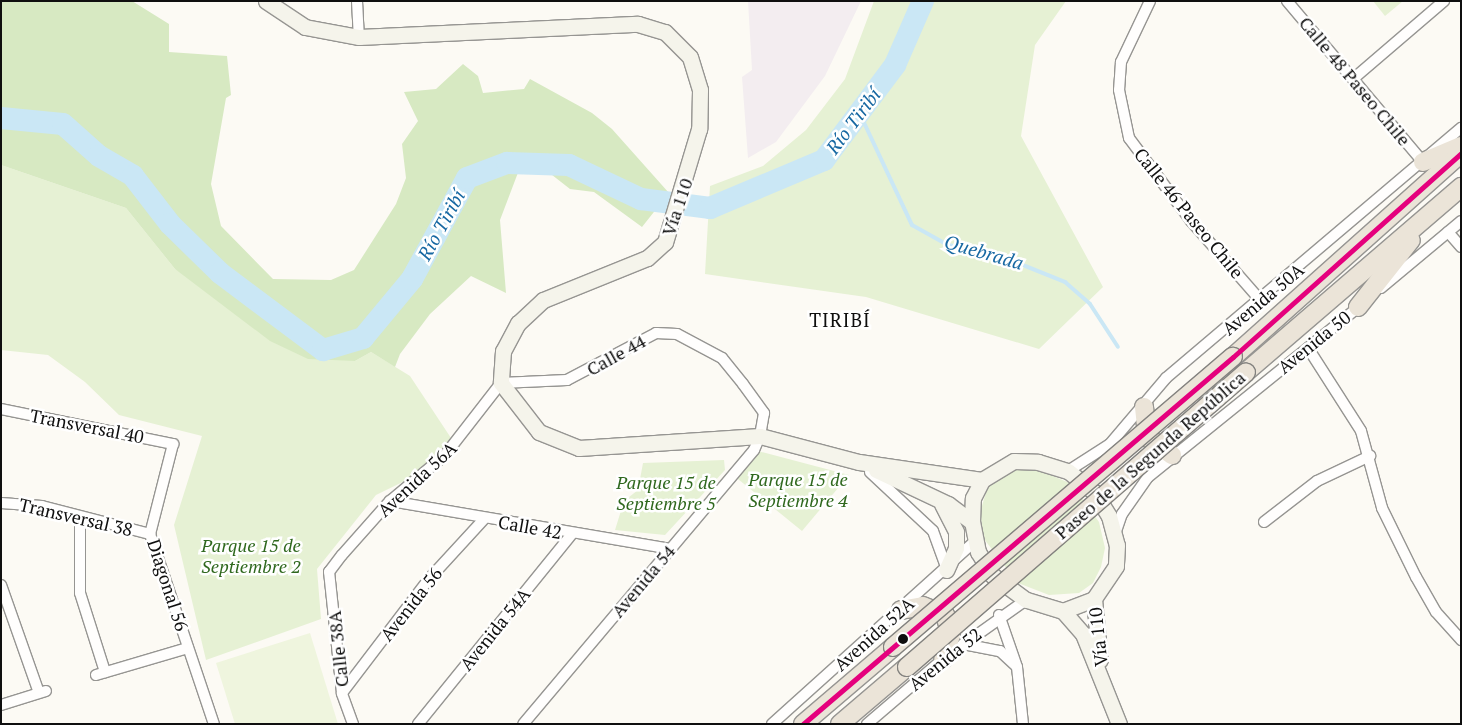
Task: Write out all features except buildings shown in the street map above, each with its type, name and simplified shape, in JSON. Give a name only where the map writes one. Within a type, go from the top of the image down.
[{"type":"highway","points":[[1422,162],[1461,146]]},
{"type":"highway","name":"Paseo de la Segunda República","points":[[803,724],[1233,357],[1461,153]]},
{"type":"highway","name":"Paseo de la Segunda República","points":[[840,724],[1461,187]]},
{"type":"highway","points":[[1358,307],[1435,209]]},
{"type":"highway","points":[[1144,407],[1147,437],[1172,455]]},
{"type":"highway","points":[[901,610],[923,606],[945,615],[951,635],[944,658]]},
{"type":"main road","name":"Vía 110","points":[[266,1],[300,25],[359,38],[623,23],[665,32],[690,57],[700,90],[691,166],[666,238],[647,258],[543,300],[518,323],[503,351],[501,383]]},
{"type":"main road","points":[[501,383],[539,432],[579,448],[760,436],[859,462],[982,480]]},
{"type":"main road","points":[[1014,461],[1038,462],[1068,471],[1094,492],[1115,534],[1116,566],[1094,599],[1063,611],[1026,600],[992,575],[975,541],[972,522],[973,498],[982,480],[1014,461]]},
{"type":"main road","points":[[859,462],[929,494],[972,522]]},
{"type":"main road","points":[[929,494],[947,510],[956,532],[956,548],[946,570]]},
{"type":"main road","name":"Vía 110","points":[[1094,599],[1103,676]]},
{"type":"main road","name":"Vía 110","points":[[1063,611],[1083,634],[1103,676],[1119,724]]},
{"type":"street","points":[[357,1],[359,38]]},
{"type":"street","name":"Calle 46 Paseo Chile","points":[[1150,1],[1121,62],[1119,90],[1129,138],[1191,221],[1261,301]]},
{"type":"street","name":"Calle 48 Paseo Chile","points":[[1287,1],[1422,162]]},
{"type":"street","points":[[1353,79],[1444,1]]},
{"type":"street","name":"Avenida 50A","points":[[1068,471],[1110,444],[1144,407],[1166,378],[1261,301],[1461,128]]},
{"type":"street","name":"Avenida 50","points":[[1115,534],[1134,496],[1172,455],[1308,348],[1461,220]]},
{"type":"street","points":[[1448,232],[1461,247]]},
{"type":"street","name":"Calle 44","points":[[501,383],[567,380],[656,333],[677,334],[722,358],[764,413],[760,436]]},
{"type":"street","points":[[1308,348],[1357,424],[1370,456],[1382,508],[1436,612],[1461,640]]},
{"type":"street","name":"Avenida 56A","points":[[330,572],[390,501],[445,455],[501,383]]},
{"type":"street","name":"Transversal 40","points":[[1,409],[173,444]]},
{"type":"street","name":"Avenida 54","points":[[523,724],[754,450],[760,436]]},
{"type":"street","name":"Diagonal 56","points":[[173,444],[150,534],[214,724]]},
{"type":"street","points":[[1264,522],[1317,482],[1370,456]]},
{"type":"street","points":[[859,462],[933,531],[946,557],[946,570]]},
{"type":"street","name":"Calle 42","points":[[390,501],[484,519],[670,549]]},
{"type":"street","name":"Transversal 38","points":[[1,503],[42,506],[150,534]]},
{"type":"street","points":[[80,517],[80,593],[101,674],[188,648]]},
{"type":"street","name":"Avenida 56","points":[[342,693],[429,580],[484,519]]},
{"type":"street","name":"Avenida 54A","points":[[418,724],[572,534]]},
{"type":"street","name":"Avenida 52A","points":[[772,724],[946,570],[975,541]]},
{"type":"street","name":"Calle 38A","points":[[330,572],[342,693],[352,724]]},
{"type":"street","points":[[1,585],[42,692],[1,705]]},
{"type":"street","name":"Avenida 52","points":[[868,724],[944,658],[999,616],[1026,600]]},
{"type":"street","points":[[999,616],[1017,668],[1023,724]]},
{"type":"street","points":[[963,644],[1000,651],[1017,668]]},
{"type":"shaded area","points":[[748,1],[861,1],[825,76],[776,142],[748,158],[742,77],[752,70]]},
{"type":"green space","points":[[1,1],[132,1],[169,24],[169,52],[227,56],[231,95],[226,98],[211,184],[221,226],[273,279],[331,280],[354,270],[396,204],[406,178],[402,144],[418,121],[404,92],[436,89],[463,64],[478,76],[483,93],[524,89],[530,79],[592,113],[612,129],[669,193],[642,227],[594,192],[570,189],[547,171],[519,170],[500,220],[506,293],[471,276],[430,314],[400,354],[395,367],[371,352],[355,361],[308,359],[270,341],[175,269],[126,208],[1,165]]},
{"type":"green space","points":[[874,1],[1066,1],[1035,45],[1021,136],[1103,287],[1039,349],[866,297],[705,274],[710,186],[763,166],[806,130],[845,79]]},
{"type":"green space","points":[[1373,1],[1403,1],[1385,16]]},
{"type":"green space","name":"Parque 15 de Septiembre 2","points":[[1,165],[126,208],[175,269],[355,361],[371,352],[410,376],[451,438],[417,475],[376,495],[317,569],[321,619],[206,660],[174,525],[202,436],[119,415],[85,382],[48,355],[1,350]]},
{"type":"green space","name":"Parque 15 de Septiembre 4","points":[[754,450],[849,475],[802,531],[733,475]]},
{"type":"green space","name":"Parque 15 de Septiembre 5","points":[[724,460],[725,470],[665,535],[615,530],[624,501],[638,490],[643,463]]},
{"type":"green space","points":[[1027,465],[1072,484],[1099,522],[1105,548],[1101,567],[1093,583],[1079,593],[1049,595],[1018,583],[984,539],[980,513],[988,485],[1010,469]]},
{"type":"green space","points":[[310,633],[338,724],[235,724],[216,663]]},
{"type":"waterway","name":"Río Tiribí","points":[[1,118],[63,124],[99,156],[133,176],[170,224],[220,273],[323,350],[363,338],[412,279],[467,178],[507,163],[569,165],[641,199],[710,208],[824,160],[895,65],[923,1]]},
{"type":"waterway","name":"Quebrada","points":[[859,112],[912,225],[948,245],[993,253],[1065,282],[1090,304],[1118,347]]},
{"type":"transit line","name":"52","points":[[803,724],[1233,357],[1461,153]]},
{"type":"district","name":"TIRIBÍ","points":[[840,320]]}]
